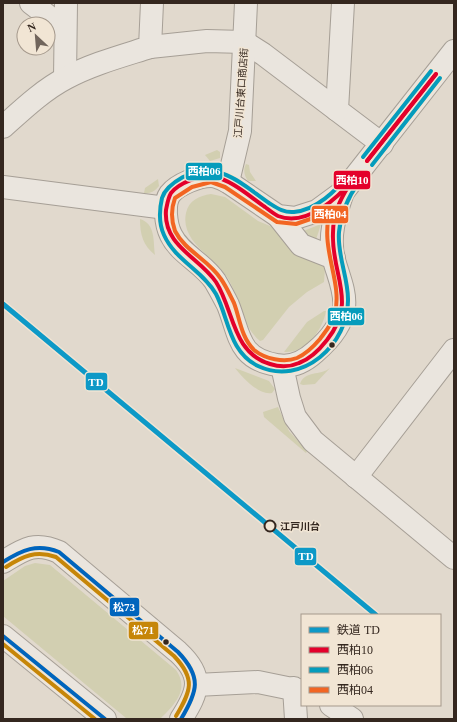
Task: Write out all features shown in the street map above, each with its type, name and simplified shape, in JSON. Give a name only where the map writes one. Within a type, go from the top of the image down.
[{"type":"street","points":[[31,3],[65,29]]},
{"type":"street","points":[[65,78],[66,3]]},
{"type":"street","points":[[150,47],[152,3]]},
{"type":"street","name":"江戸川台東口商店街","points":[[228,182],[240,131],[246,3]]},
{"type":"street","points":[[337,110],[343,3]]},
{"type":"street","points":[[3,127],[25,107],[65,78],[108,61],[150,47],[207,41],[244,42],[264,54],[382,144]]},
{"type":"street","points":[[278,216],[295,218],[308,214],[317,210],[343,192],[454,51]]},
{"type":"street","points":[[334,258],[301,245],[278,216],[219,177],[210,176],[184,184],[170,194],[166,208],[167,225],[171,236],[177,244],[214,280],[228,305],[238,337],[244,347],[258,360],[282,366],[294,366],[306,360],[327,341],[339,322],[344,307],[342,287],[334,258],[332,234],[335,215],[343,192]]},
{"type":"street","points":[[3,187],[166,208]]},
{"type":"street","points":[[356,477],[454,350]]},
{"type":"street","points":[[282,366],[295,417],[313,441],[454,558]]},
{"type":"street","points":[[3,562],[20,551],[32,547],[47,546],[59,552],[189,662],[195,674],[196,685],[193,701],[181,719]]},
{"type":"street","points":[[3,636],[105,719]]},
{"type":"street","points":[[196,685],[258,682],[298,690],[296,719]]},
{"type":"street","points":[[332,706],[352,719]]},
{"type":"shaded area","points":[[217,150],[220,152],[220,158],[210,161],[205,155]]},
{"type":"shaded area","points":[[246,164],[249,165],[250,172],[256,181],[248,181],[244,170]]},
{"type":"shaded area","points":[[158,179],[159,186],[154,191],[144,193],[145,188]]},
{"type":"shaded area","points":[[211,194],[225,197],[258,221],[275,228],[322,264],[325,269],[324,282],[307,292],[289,307],[263,340],[260,341],[249,327],[227,277],[221,269],[199,248],[188,232],[185,223],[189,205],[199,197]]},
{"type":"shaded area","points":[[140,219],[145,221],[151,229],[154,239],[155,255],[143,239]]},
{"type":"shaded area","points":[[321,224],[315,243],[301,232]]},
{"type":"shaded area","points":[[326,311],[321,325],[312,339],[299,349],[292,352],[284,352],[307,322]]},
{"type":"shaded area","points":[[235,368],[269,381],[275,389],[272,393],[267,393],[256,389]]},
{"type":"shaded area","points":[[330,368],[315,384],[300,384],[305,377]]},
{"type":"shaded area","points":[[278,407],[289,431],[307,451],[306,453],[264,417],[263,412]]},
{"type":"shaded area","points":[[35,563],[50,565],[176,670],[180,677],[181,691],[175,703],[160,719],[126,718],[3,616],[3,581],[25,566]]},
{"type":"rail line","name":"TD","points":[[3,304],[375,614]]},
{"type":"transit line","name":"西柏06","points":[[363,157],[431,71]]},
{"type":"transit line","name":"西柏10","points":[[367,161],[436,74]]},
{"type":"transit line","name":"西柏10","points":[[367,161],[436,74]]},
{"type":"transit line","name":"西柏06","points":[[372,165],[440,78]]},
{"type":"transit line","name":"西柏06","points":[[349,174],[332,193],[318,204],[310,208],[294,212],[287,212],[278,208],[239,182],[219,172],[196,172],[183,177],[170,186],[163,194],[160,217],[164,235],[175,252],[204,279],[216,294],[235,344],[248,360],[258,366],[275,371],[291,371],[306,366],[320,357],[332,346],[341,331],[346,316],[348,291],[340,249],[339,232],[341,218],[346,205],[359,182]]},
{"type":"transit line","name":"西柏10","points":[[212,176],[233,185],[276,215],[289,218],[300,218],[321,209],[331,202],[354,178],[339,204],[333,225],[333,248],[341,288],[341,313],[336,326],[327,340],[307,359],[288,366],[273,365],[258,358],[248,350],[241,341],[222,293],[216,282],[209,273],[176,242],[170,233],[166,210],[171,193],[179,186],[190,180],[212,176]]},
{"type":"transit line","name":"西柏04","points":[[211,182],[225,187],[277,222],[296,224],[319,216],[331,208],[327,236],[336,288],[337,301],[335,313],[331,324],[320,339],[310,350],[297,358],[286,360],[269,358],[254,350],[246,339],[234,303],[223,282],[216,272],[179,238],[175,231],[172,214],[175,198],[192,187],[211,182]]},
{"type":"transit line","name":"松73","points":[[3,562],[23,551],[30,549],[44,548],[59,552],[178,652],[191,669],[195,684],[191,700],[181,719]]},
{"type":"transit line","name":"松71","points":[[6,567],[30,555],[42,554],[56,557],[174,656],[186,672],[189,685],[188,692],[176,716]]},
{"type":"transit line","name":"松73","points":[[3,636],[105,719]]},
{"type":"transit line","name":"松71","points":[[3,644],[95,719]]},
{"type":"place","name":"江戸川台","points":[[270,526]]}]
